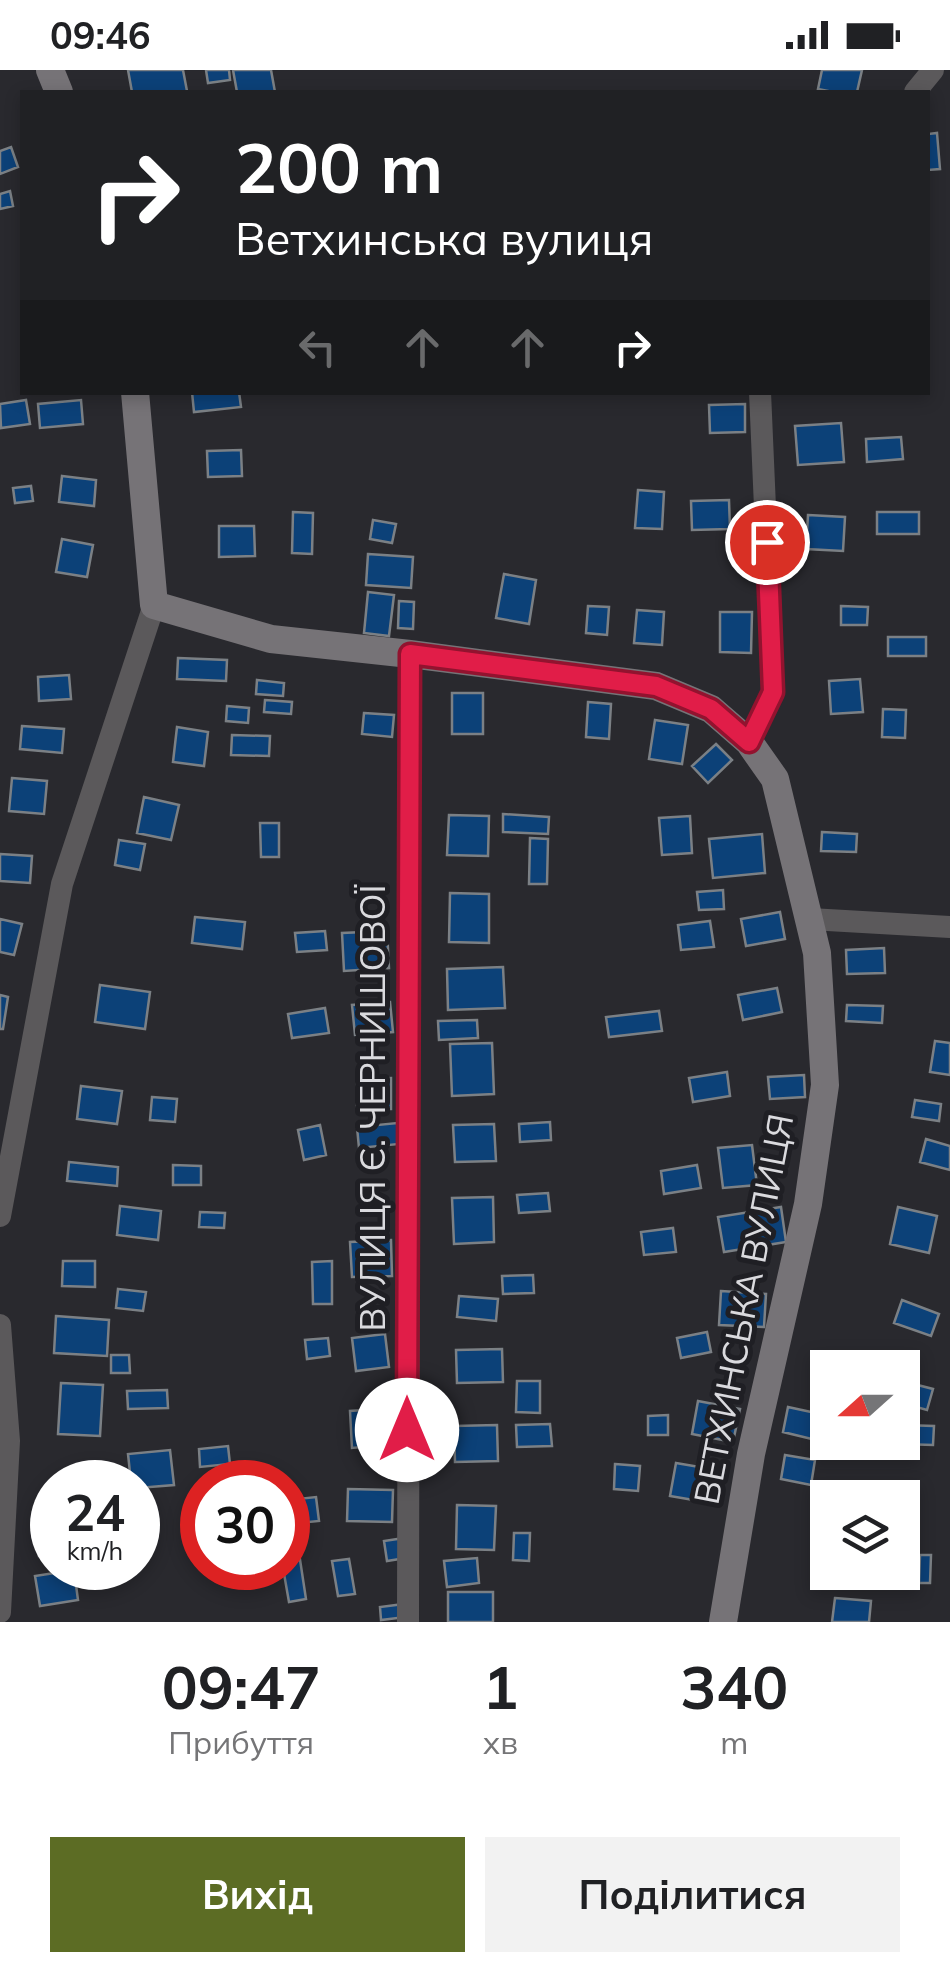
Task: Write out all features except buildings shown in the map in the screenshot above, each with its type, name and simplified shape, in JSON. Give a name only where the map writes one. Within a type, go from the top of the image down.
[{"type":"main road","points":[[134,395],[154,605]]},
{"type":"main road","name":"ВЕТХИНСЬКА ВУЛИЦЯ","points":[[154,605],[270,639],[656,686],[711,709],[749,742],[775,779],[817,954],[825,1085],[808,1204],[751,1454],[724,1622]]},
{"type":"street","points":[[918,90],[933,70]]},
{"type":"street","points":[[749,742],[773,692],[760,395]]},
{"type":"street","points":[[0,1216],[62,884],[154,605]]},
{"type":"street","name":"ВУЛИЦЯ Є. ЧЕРНИШОВОЇ","points":[[408,1622],[410,654]]},
{"type":"street","points":[[810,919],[950,928]]},
{"type":"street","points":[[0,1325],[9,1441],[0,1612]]},
{"type":"route","points":[[407,1430],[410,654],[656,686],[711,709],[749,742],[773,692],[767,542]]}]
